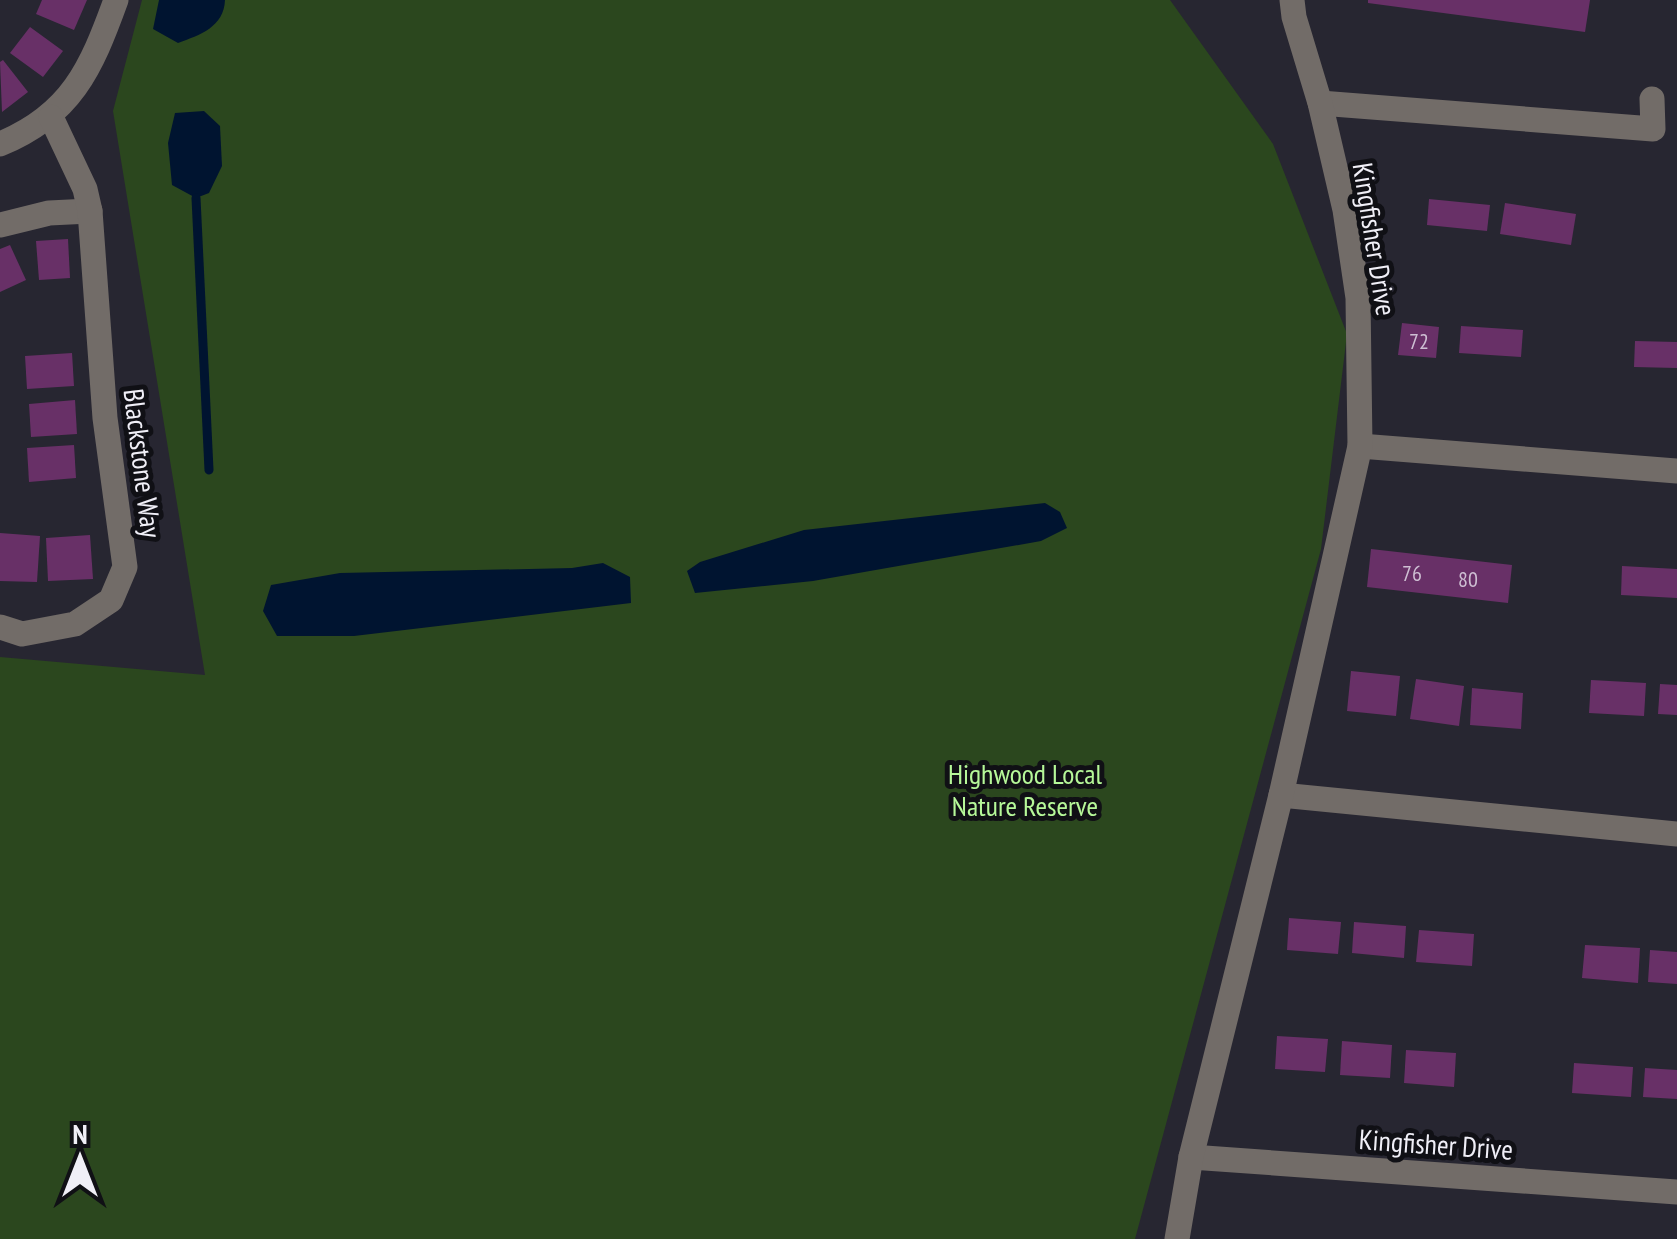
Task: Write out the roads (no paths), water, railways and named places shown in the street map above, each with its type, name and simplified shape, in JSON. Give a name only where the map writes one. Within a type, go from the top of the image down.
[{"type":"street","points":[[0,144],[51,117],[94,60],[116,0]]},
{"type":"street","name":"Kingfisher Drive","points":[[1177,1239],[1191,1157],[1360,446],[1358,298],[1345,210],[1292,0]]},
{"type":"street","points":[[1320,103],[1665,130],[1652,99]]},
{"type":"street","name":"Blackstone Way","points":[[0,627],[22,634],[76,624],[112,600],[125,567],[105,418],[90,211],[86,189],[51,117]]},
{"type":"street","points":[[0,224],[49,213],[90,211]]},
{"type":"street","points":[[1360,446],[1677,471]]},
{"type":"street","points":[[1280,795],[1677,834]]},
{"type":"street","name":"Kingfisher Drive","points":[[1191,1157],[1677,1192]]},
{"type":"water","points":[[159,0],[225,0],[215,23],[178,43],[153,29]]},
{"type":"water","points":[[204,111],[220,126],[222,166],[209,193],[196,198],[172,185],[168,143],[175,113]]},
{"type":"water","points":[[1045,503],[1060,512],[1067,528],[1041,541],[813,581],[695,593],[687,571],[700,562],[804,530]]},
{"type":"water","points":[[603,563],[630,577],[631,603],[354,636],[277,636],[263,611],[271,585],[340,573],[572,568]]},
{"type":"waterway","points":[[196,198],[209,470]]},
{"type":"park label","name":"Highwood Local Nature Reserve","points":[[1025,789]]}]
